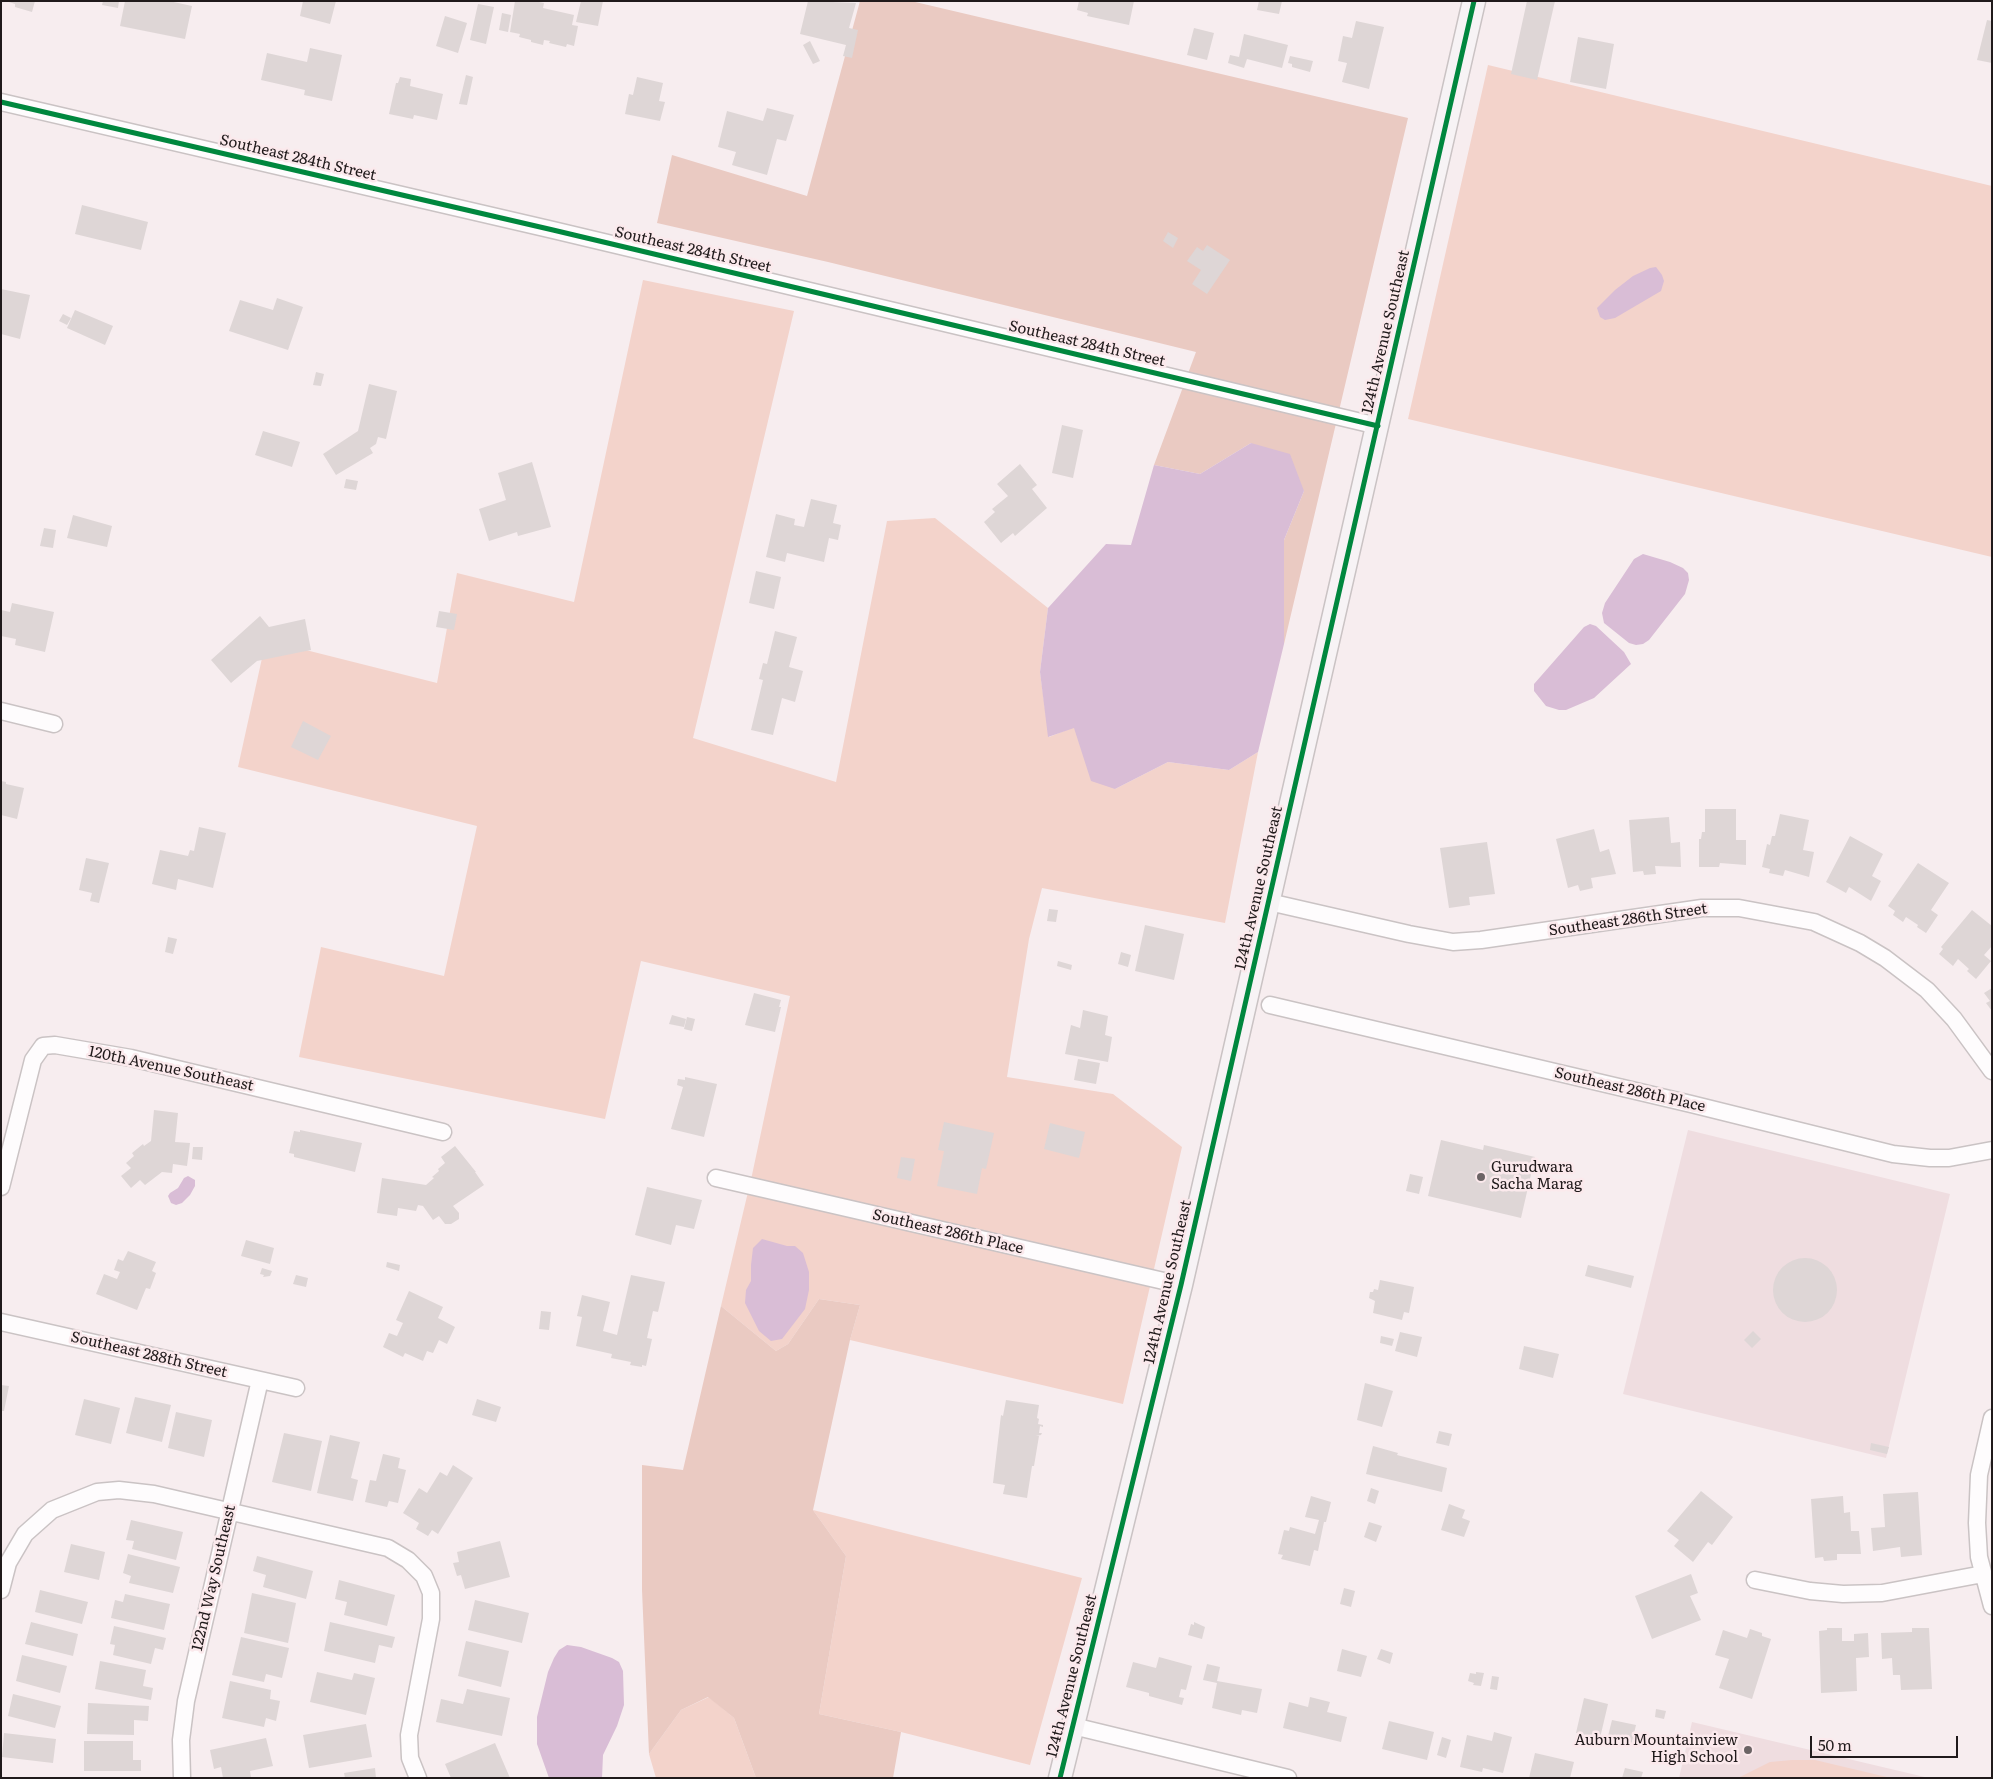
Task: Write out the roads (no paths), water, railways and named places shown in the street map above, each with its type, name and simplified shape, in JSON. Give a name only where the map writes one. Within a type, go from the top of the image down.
[{"type":"street","name":"124th Avenue Southeast","points":[[1060,1778],[1181,1285],[1474,1]]},
{"type":"street","name":"Southeast 284th Street","points":[[1,102],[563,232],[1378,426]]},
{"type":"street","points":[[1,711],[54,724]]},
{"type":"street","name":"Southeast 286th Street","points":[[1269,902],[1409,934],[1453,942],[1482,940],[1702,908],[1739,908],[1814,922],[1860,943],[1885,958],[1927,990],[1954,1019],[1992,1071]]},
{"type":"street","name":"Southeast 286th Place","points":[[1270,1004],[1892,1154],[1949,1158],[1992,1150]]},
{"type":"street","name":"120th Avenue Southeast","points":[[1,1188],[33,1060],[43,1046],[55,1045],[131,1058],[443,1132]]},
{"type":"street","name":"Southeast 286th Place","points":[[716,1178],[1181,1285]]},
{"type":"street","name":"Southeast 288th Street","points":[[1,1322],[296,1388]]},
{"type":"street","name":"122nd Way Southeast","points":[[182,1778],[181,1740],[186,1701],[260,1380]]},
{"type":"street","points":[[1992,1418],[1979,1475],[1977,1523],[1979,1557],[1992,1606]]},
{"type":"street","points":[[1,1590],[8,1563],[25,1534],[52,1510],[97,1492],[119,1490],[154,1494],[388,1548],[408,1560],[424,1576],[431,1593],[431,1619],[409,1735],[410,1758],[418,1778]]},
{"type":"street","points":[[1755,1580],[1810,1591],[1843,1594],[1882,1593],[1984,1574]]},
{"type":"street","points":[[1073,1726],[1288,1778]]},
{"type":"place","name":"Gurudwara Sacha Marag","points":[[1481,1177]]},
{"type":"place","name":"Auburn Mountainview High School","points":[[1748,1750]]}]
